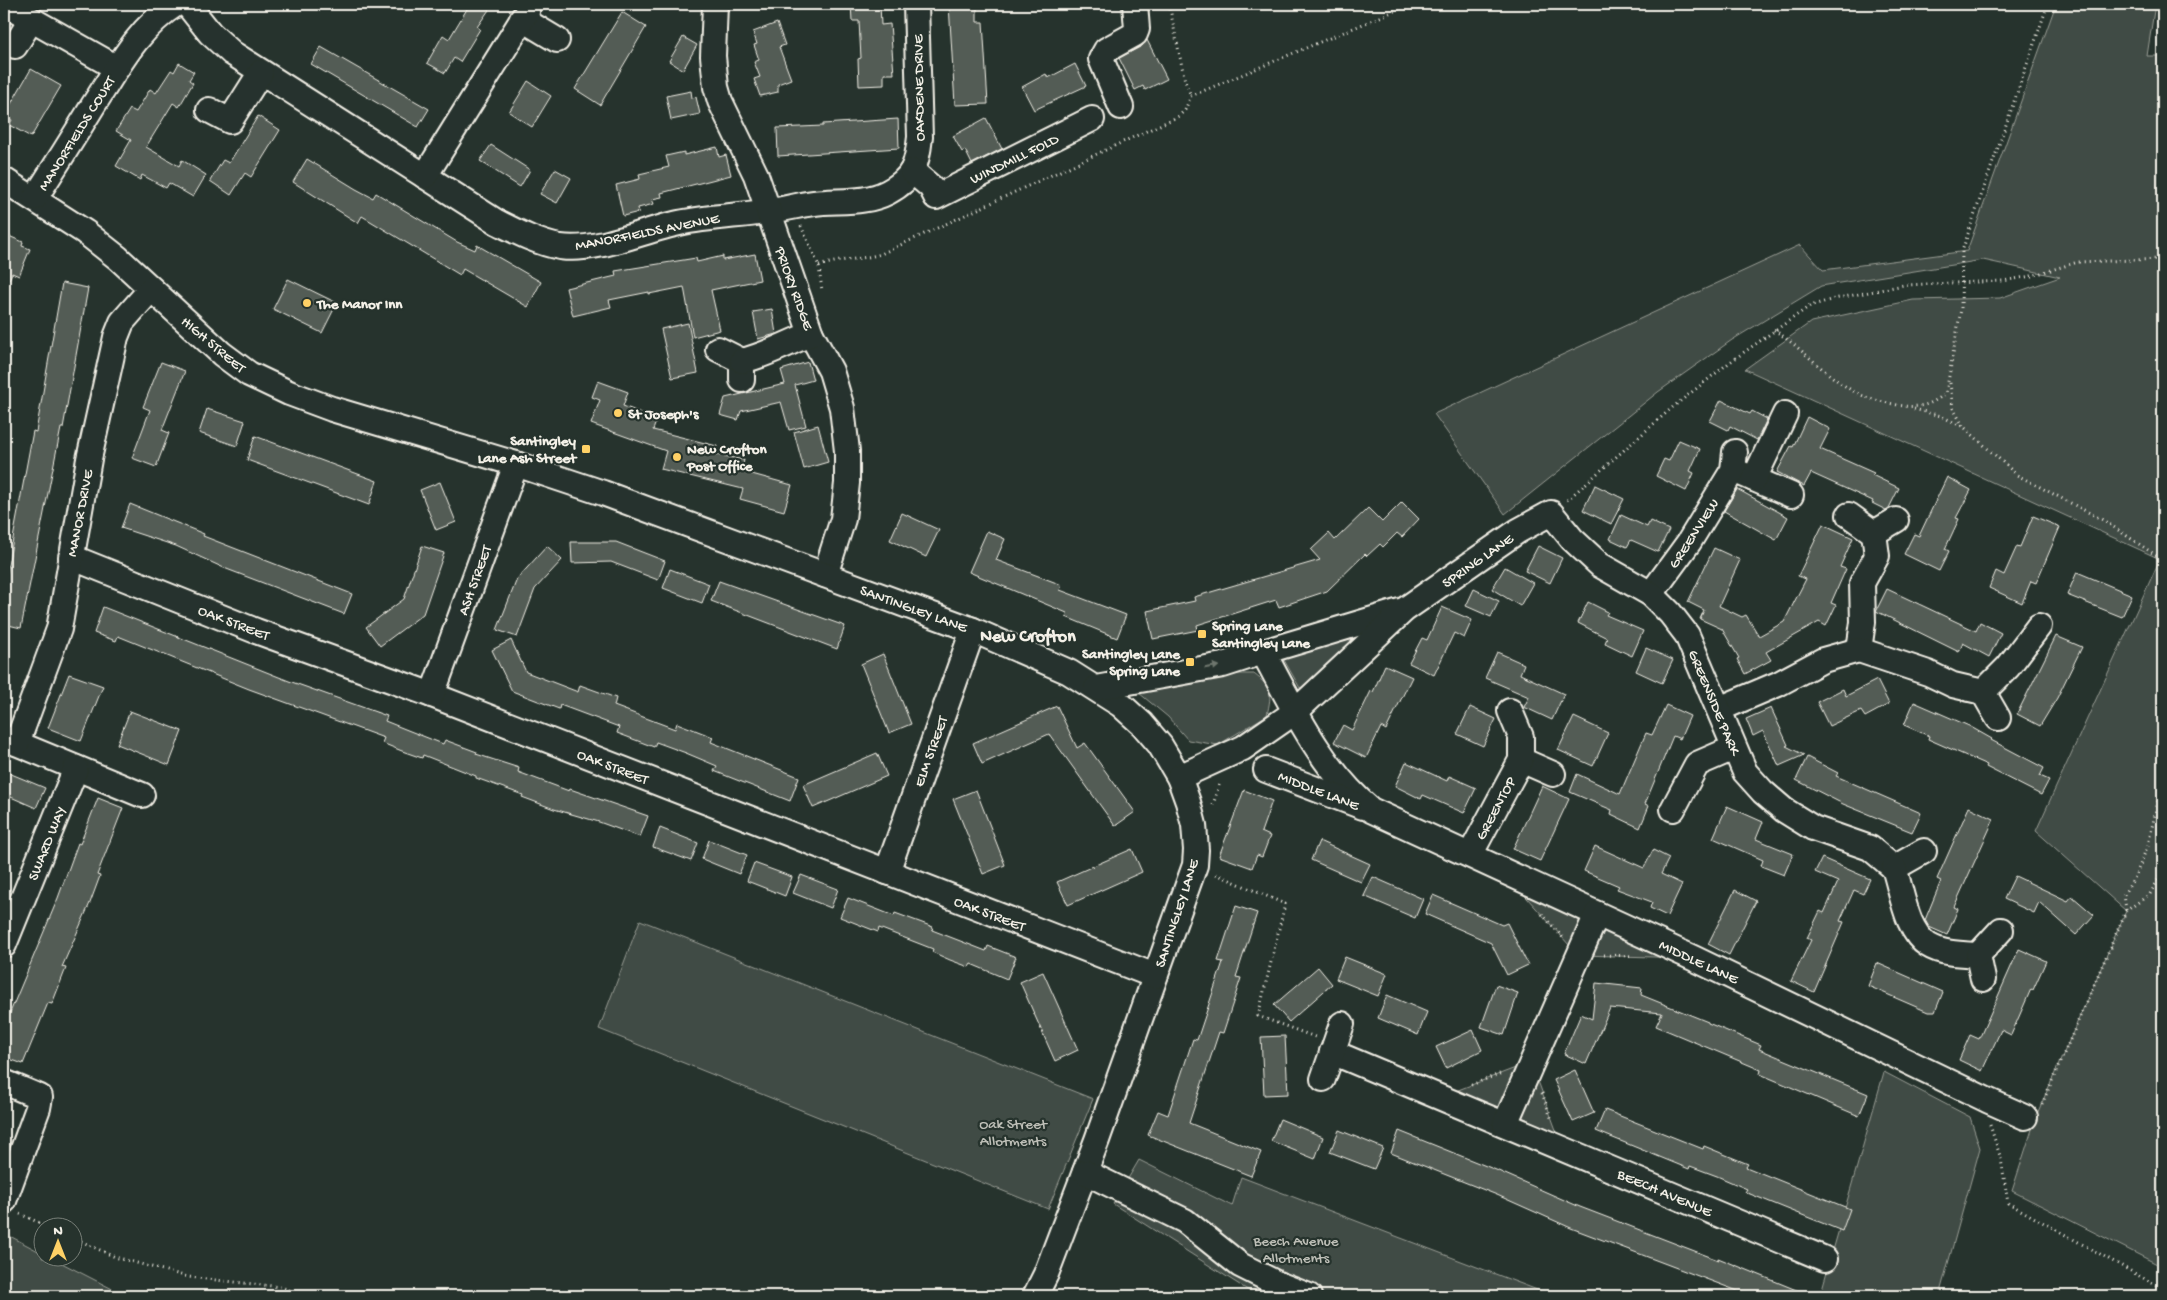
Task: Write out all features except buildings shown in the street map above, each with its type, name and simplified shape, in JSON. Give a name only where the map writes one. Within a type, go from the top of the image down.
[{"type":"street","name":"MANORFIELDS COURT","points":[[4,4],[117,68]]},
{"type":"street","name":"MANORFIELDS COURT","points":[[35,198],[117,68],[144,29],[160,14],[176,4]]},
{"type":"street","name":"MANORFIELDS AVENUE","points":[[187,4],[210,33],[232,53],[496,222],[529,238],[560,247],[584,246],[692,220],[768,212]]},
{"type":"street","name":"PRIORY RIDGE","points":[[715,4],[713,56],[716,87],[726,114],[750,159],[812,334],[831,371],[842,408],[847,451],[847,483],[843,518],[825,575]]},
{"type":"street","name":"OAKDENE DRIVE","points":[[912,172],[918,158],[920,137],[916,4]]},
{"type":"street","points":[[1122,107],[1100,58],[1106,50],[1135,34],[1137,29],[1135,4]]},
{"type":"street","points":[[425,176],[524,16],[557,40]]},
{"type":"street","points":[[15,46],[31,20]]},
{"type":"street","points":[[209,110],[230,121],[261,72]]},
{"type":"street","name":"WINDMILL FOLD","points":[[912,172],[931,187],[936,197],[1092,119]]},
{"type":"street","points":[[768,212],[814,203],[860,201],[877,197],[907,179],[912,172]]},
{"type":"street","name":"HIGH STREET","points":[[4,180],[86,232],[118,258],[222,354],[249,374],[289,393],[332,409],[516,464]]},
{"type":"street","name":"MANOR DRIVE","points":[[10,741],[59,629],[89,459],[116,337],[122,322],[151,290]]},
{"type":"street","points":[[718,349],[742,370],[761,357],[812,334]]},
{"type":"street","points":[[1754,479],[1785,414]]},
{"type":"street","name":"GREENVIEW","points":[[1651,594],[1689,542],[1734,461],[1754,479],[1791,495]]},
{"type":"street","name":"SANTINGLEY LANE","points":[[516,464],[603,493],[973,630],[1069,672],[1096,688],[1121,705],[1142,724],[1160,745],[1179,777],[1194,825],[1195,865],[1085,1172],[1046,1274],[1035,1296]]},
{"type":"street","name":"ASH STREET","points":[[432,696],[516,464]]},
{"type":"street","name":"GREENSIDE PARK","points":[[1551,514],[1572,539],[1600,565],[1651,594],[1670,613],[1687,635],[1745,772],[1763,792],[1784,810],[1813,828],[1870,848],[1894,868]]},
{"type":"street","name":"SPRING LANE","points":[[1179,777],[1244,748],[1295,712],[1404,610],[1518,532],[1551,514]]},
{"type":"street","points":[[1849,515],[1874,533],[1877,556],[1862,583],[1863,622],[1859,650]]},
{"type":"street","points":[[1874,533],[1896,520]]},
{"type":"street","name":"OAK STREET","points":[[71,557],[256,632],[432,696],[1155,976]]},
{"type":"street","name":"SPRING LANE","points":[[1096,688],[1223,665],[1404,610]]},
{"type":"street","points":[[1983,692],[2008,667],[2039,626]]},
{"type":"street","name":"ELM STREET","points":[[887,872],[973,630]]},
{"type":"street","points":[[1719,709],[1778,684],[1823,660],[1859,650],[1928,673],[1953,685],[1983,692],[1998,718]]},
{"type":"street","points":[[1263,652],[1295,712]]},
{"type":"street","name":"GREENTOP","points":[[1470,855],[1521,760],[1521,737],[1510,711]]},
{"type":"street","name":"MIDDLE LANE","points":[[1295,712],[1333,770],[1354,796],[1372,810]]},
{"type":"street","points":[[10,741],[142,796]]},
{"type":"street","points":[[1673,810],[1697,764],[1734,748]]},
{"type":"street","name":"GREENTOP","points":[[1521,760],[1553,774]]},
{"type":"street","name":"SWARD WAY","points":[[4,945],[76,768]]},
{"type":"street","name":"MIDDLE LANE","points":[[1266,770],[1372,810],[2026,1117]]},
{"type":"street","points":[[1924,851],[1894,868],[1902,890],[1906,913],[1915,931],[1928,945],[1953,953],[1978,955]]},
{"type":"street","points":[[1505,1124],[1597,914]]},
{"type":"street","points":[[1978,955],[2001,930]]},
{"type":"street","points":[[1978,955],[1983,979]]},
{"type":"street","points":[[1322,1079],[1336,1040]]},
{"type":"street","name":"BEECH AVENUE","points":[[1336,1040],[1505,1124],[1825,1260]]},
{"type":"street","points":[[4,1082],[40,1097],[8,1205]]},
{"type":"street","points":[[1085,1172],[1184,1221],[1240,1265],[1278,1284],[1309,1296]]},
{"type":"path","points":[[1169,4],[1185,81],[1191,96]]},
{"type":"path","points":[[818,266],[881,254],[1179,116],[1185,110],[1191,96],[1411,4]]},
{"type":"path","points":[[1906,407],[1922,407],[1934,402],[1946,393],[1961,308],[1962,251],[2048,4]]},
{"type":"path","points":[[1551,514],[1673,407],[1774,330],[1810,306],[1834,299],[1904,285],[2003,281],[2032,276],[2078,262],[2163,259]]},
{"type":"path","points":[[1774,330],[1792,341],[1821,368],[1854,392],[1871,399],[1941,416],[1965,428]]},
{"type":"path","points":[[1949,379],[1956,417],[1965,428],[2017,475],[2103,520],[2162,560]]},
{"type":"path","points":[[2026,1117],[2037,1114],[2126,910],[2124,894],[2135,877],[2148,846],[2163,779]]},
{"type":"path","points":[[1195,865],[1285,904],[1258,1016],[1336,1040]]},
{"type":"path","points":[[2126,910],[2150,894],[2163,870]]},
{"type":"path","points":[[1991,1130],[2001,1159],[2008,1203],[2163,1288]]},
{"type":"path","points":[[8,1205],[32,1218]]},
{"type":"path","points":[[82,1242],[115,1257],[188,1277],[281,1287],[305,1296]]},
{"type":"green space","points":[[2056,4],[2155,4],[2147,56],[2163,56],[2163,1267],[2012,1191],[2037,1114],[2126,911],[2036,831],[2160,559],[1745,369],[1811,322],[1913,300],[2000,298],[2060,277],[1983,260],[1821,286],[1732,340],[1658,392],[1505,514],[1434,414],[1800,245],[1823,270],[1967,251]]},
{"type":"green space","points":[[1345,635],[1354,640],[1344,653],[1315,680],[1300,688],[1284,660],[1290,653]]},
{"type":"green space","points":[[1231,674],[1254,674],[1260,679],[1269,691],[1269,707],[1267,715],[1218,745],[1188,740],[1168,717],[1139,693]]},
{"type":"green space","points":[[1502,870],[1693,958],[1578,955]]},
{"type":"green space","name":"Oak Street Allotments","points":[[640,920],[1093,1099],[1048,1209],[599,1029]]},
{"type":"green space","points":[[1531,1062],[1563,1149],[1440,1097]]},
{"type":"green space","points":[[1884,1072],[1970,1117],[1980,1148],[1939,1296],[1820,1296]]},
{"type":"green space","name":"Beech Avenue Allotments","points":[[1139,1160],[1232,1206],[1241,1177],[1553,1296],[1257,1296],[1113,1204]]},
{"type":"green space","points":[[4,1233],[32,1248],[32,1268],[71,1268],[126,1296],[4,1296]]},
{"type":"place","name":"The Manor Inn","points":[[307,303]]},
{"type":"place","name":"St Joseph's","points":[[618,413]]},
{"type":"place","name":"Santingley Lane Ash Street","points":[[586,449]]},
{"type":"place","name":"New Crofton Post Office","points":[[677,457]]},
{"type":"place","name":"Spring Lane Santingley Lane","points":[[1202,634]]},
{"type":"place","name":"Santingley Lane Spring Lane","points":[[1190,662]]},
{"type":"district","name":"New Crofton","points":[[1028,635]]}]
